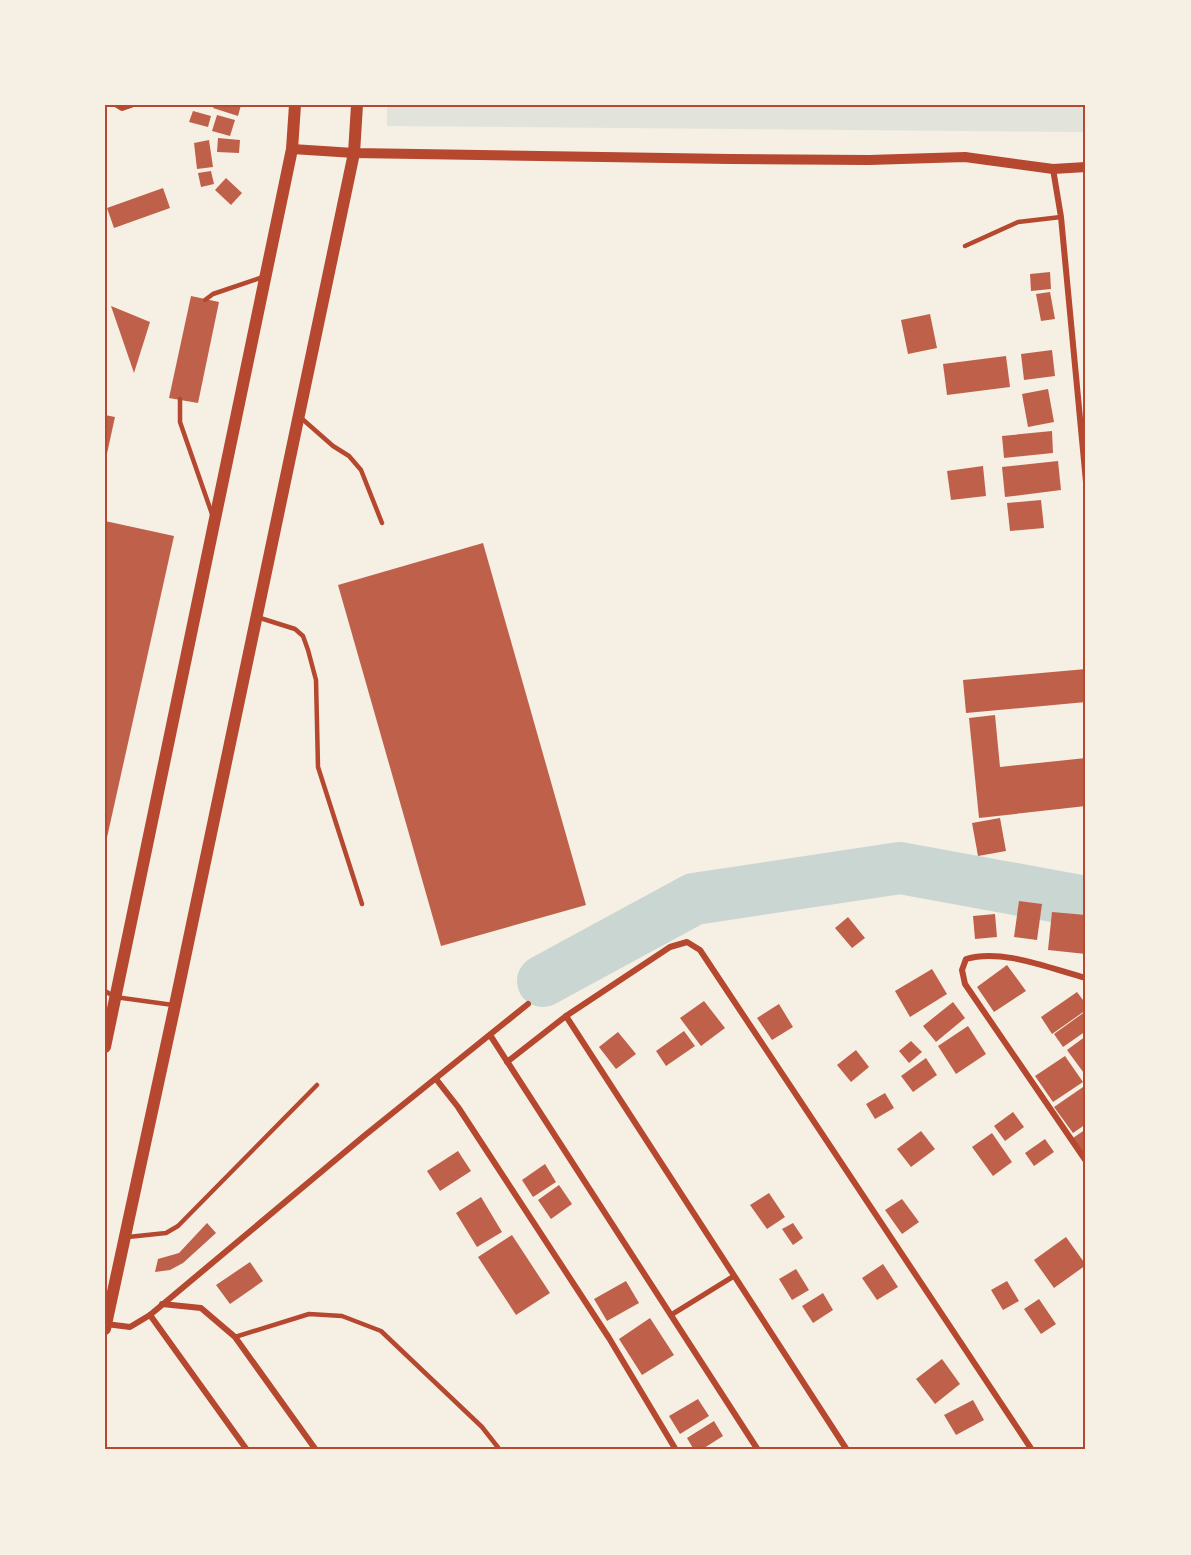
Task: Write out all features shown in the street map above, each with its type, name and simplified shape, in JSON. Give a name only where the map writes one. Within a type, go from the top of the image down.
[{"type":"main road","points":[[105,1047],[110,994],[215,524],[292,150],[295,105]]},
{"type":"main road","points":[[105,1325],[175,1005],[354,153],[357,105]]},
{"type":"street","points":[[117,105],[122,108],[131,105]]},
{"type":"street","points":[[292,150],[730,159],[869,160],[965,157],[1053,169],[1086,168]]},
{"type":"street","points":[[1053,169],[1061,218],[1086,482]]},
{"type":"street","points":[[507,1062],[566,1016],[670,947],[687,942],[700,950],[1032,1450]]},
{"type":"street","points":[[1086,978],[997,954],[978,955],[966,959],[962,970],[965,984],[1086,1161]]},
{"type":"street","points":[[105,1325],[130,1327],[150,1315],[528,1004]]},
{"type":"street","points":[[566,1016],[847,1450]]},
{"type":"street","points":[[490,1035],[758,1450]]},
{"type":"street","points":[[436,1079],[458,1107],[609,1338],[676,1450]]},
{"type":"street","points":[[671,1315],[734,1276]]},
{"type":"street","points":[[162,1304],[201,1308],[235,1337],[316,1450]]},
{"type":"street","points":[[150,1315],[247,1450]]},
{"type":"lane","points":[[965,246],[1018,222],[1061,218]]},
{"type":"lane","points":[[206,300],[213,294],[266,276]]},
{"type":"lane","points":[[180,399],[180,422],[215,524]]},
{"type":"lane","points":[[299,416],[333,446],[349,456],[361,470],[382,523]]},
{"type":"lane","points":[[257,617],[295,629],[303,636],[316,680],[318,767],[362,904]]},
{"type":"lane","points":[[110,994],[175,1005]]},
{"type":"lane","points":[[125,1237],[166,1233],[178,1226],[317,1085]]},
{"type":"lane","points":[[235,1337],[309,1314],[342,1316],[381,1331],[482,1427],[500,1450]]},
{"type":"shaded area","points":[[387,105],[1086,105],[1086,132],[387,126]]},
{"type":"building","points":[[214,105],[241,105],[238,116],[213,108]]},
{"type":"building","points":[[193,111],[211,116],[208,127],[189,122]]},
{"type":"building","points":[[217,115],[235,120],[230,136],[212,131]]},
{"type":"building","points":[[218,138],[240,140],[239,153],[217,152]]},
{"type":"building","points":[[209,140],[213,167],[197,169],[194,143]]},
{"type":"building","points":[[211,171],[214,184],[201,187],[198,173]]},
{"type":"building","points":[[226,178],[242,193],[231,205],[215,190]]},
{"type":"building","points":[[163,188],[170,208],[114,228],[107,208]]},
{"type":"building","points":[[1050,272],[1051,289],[1031,291],[1030,274]]},
{"type":"building","points":[[1050,292],[1055,319],[1041,321],[1036,294]]},
{"type":"building","points":[[191,296],[219,302],[198,403],[169,398]]},
{"type":"building","points":[[111,306],[150,322],[134,373]]},
{"type":"building","points":[[930,314],[937,348],[908,354],[901,320]]},
{"type":"building","points":[[1052,350],[1055,376],[1024,380],[1021,354]]},
{"type":"building","points":[[1006,356],[1010,387],[947,395],[943,364]]},
{"type":"building","points":[[1048,389],[1054,422],[1028,427],[1022,394]]},
{"type":"building","points":[[105,415],[115,417],[106,458],[105,458]]},
{"type":"building","points":[[1052,431],[1053,453],[1004,458],[1002,436]]},
{"type":"building","points":[[1058,461],[1061,490],[1005,497],[1002,467]]},
{"type":"building","points":[[983,466],[986,496],[951,500],[947,471]]},
{"type":"building","points":[[1041,500],[1044,528],[1010,531],[1007,503]]},
{"type":"building","points":[[105,521],[174,536],[106,842],[105,842]]},
{"type":"building","points":[[483,543],[586,905],[441,946],[338,585]]},
{"type":"building","points":[[1086,669],[1086,702],[966,713],[963,680]]},
{"type":"building","points":[[995,715],[1000,767],[1086,758],[1086,806],[979,818],[969,718]]},
{"type":"building","points":[[1000,818],[1006,851],[978,856],[972,823]]},
{"type":"building","points":[[1019,901],[1042,904],[1037,940],[1014,937]]},
{"type":"building","points":[[1052,912],[1086,915],[1086,954],[1048,950]]},
{"type":"building","points":[[995,914],[997,937],[975,939],[973,916]]},
{"type":"building","points":[[848,917],[865,938],[852,948],[835,928]]},
{"type":"building","points":[[1007,965],[1026,991],[994,1012],[977,987]]},
{"type":"building","points":[[932,969],[947,994],[910,1017],[895,991]]},
{"type":"building","points":[[1077,992],[1086,1004],[1086,1010],[1052,1034],[1041,1017]]},
{"type":"building","points":[[704,1001],[725,1028],[701,1046],[680,1018]]},
{"type":"building","points":[[953,1002],[965,1018],[936,1042],[923,1026]]},
{"type":"building","points":[[779,1004],[793,1027],[772,1040],[757,1018]]},
{"type":"building","points":[[1086,1011],[1086,1031],[1063,1047],[1054,1034]]},
{"type":"building","points":[[968,1026],[986,1054],[956,1074],[938,1046]]},
{"type":"building","points":[[684,1031],[695,1046],[666,1066],[656,1051]]},
{"type":"building","points":[[618,1032],[636,1054],[616,1069],[599,1047]]},
{"type":"building","points":[[1086,1036],[1086,1076],[1067,1050]]},
{"type":"building","points":[[911,1041],[922,1052],[909,1063],[899,1051]]},
{"type":"building","points":[[856,1050],[869,1067],[851,1082],[837,1065]]},
{"type":"building","points":[[1065,1056],[1083,1082],[1053,1102],[1035,1076]]},
{"type":"building","points":[[926,1058],[937,1075],[913,1092],[901,1076]]},
{"type":"building","points":[[1086,1085],[1086,1124],[1073,1133],[1054,1107]]},
{"type":"building","points":[[885,1093],[894,1108],[875,1119],[866,1104]]},
{"type":"building","points":[[1013,1112],[1024,1127],[1005,1141],[994,1126]]},
{"type":"building","points":[[1086,1129],[1086,1157],[1073,1138]]},
{"type":"building","points":[[921,1131],[935,1149],[911,1167],[897,1149]]},
{"type":"building","points":[[992,1133],[1012,1162],[993,1176],[972,1147]]},
{"type":"building","points":[[1045,1139],[1054,1152],[1034,1166],[1025,1153]]},
{"type":"building","points":[[458,1151],[471,1171],[440,1191],[427,1171]]},
{"type":"building","points":[[545,1164],[556,1182],[533,1197],[522,1180]]},
{"type":"building","points":[[559,1185],[572,1204],[551,1219],[538,1200]]},
{"type":"building","points":[[769,1193],[785,1217],[767,1229],[750,1205]]},
{"type":"building","points":[[481,1197],[502,1232],[477,1247],[456,1213]]},
{"type":"building","points":[[902,1199],[919,1222],[902,1234],[885,1210]]},
{"type":"building","points":[[207,1223],[216,1233],[183,1263],[170,1270],[155,1272],[158,1259],[179,1253]]},
{"type":"building","points":[[793,1223],[803,1238],[793,1245],[782,1229]]},
{"type":"building","points":[[512,1235],[550,1293],[516,1315],[478,1257]]},
{"type":"building","points":[[1066,1237],[1086,1265],[1054,1288],[1034,1260]]},
{"type":"building","points":[[250,1262],[263,1281],[230,1304],[216,1285]]},
{"type":"building","points":[[883,1264],[898,1287],[877,1300],[862,1278]]},
{"type":"building","points":[[796,1269],[809,1290],[792,1300],[779,1279]]},
{"type":"building","points":[[626,1281],[639,1303],[607,1321],[594,1299]]},
{"type":"building","points":[[1007,1281],[1019,1301],[1003,1310],[991,1290]]},
{"type":"building","points":[[823,1293],[833,1310],[813,1323],[802,1306]]},
{"type":"building","points":[[1039,1299],[1056,1324],[1041,1334],[1024,1309]]},
{"type":"building","points":[[650,1318],[674,1355],[642,1375],[619,1339]]},
{"type":"building","points":[[942,1359],[960,1384],[935,1404],[916,1379]]},
{"type":"building","points":[[698,1399],[709,1416],[680,1434],[669,1416]]},
{"type":"building","points":[[973,1400],[984,1420],[956,1435],[944,1415]]},
{"type":"building","points":[[714,1421],[723,1436],[701,1450],[694,1450],[687,1438]]},
{"type":"waterway","points":[[543,981],[694,899],[900,868],[1086,902]]}]
